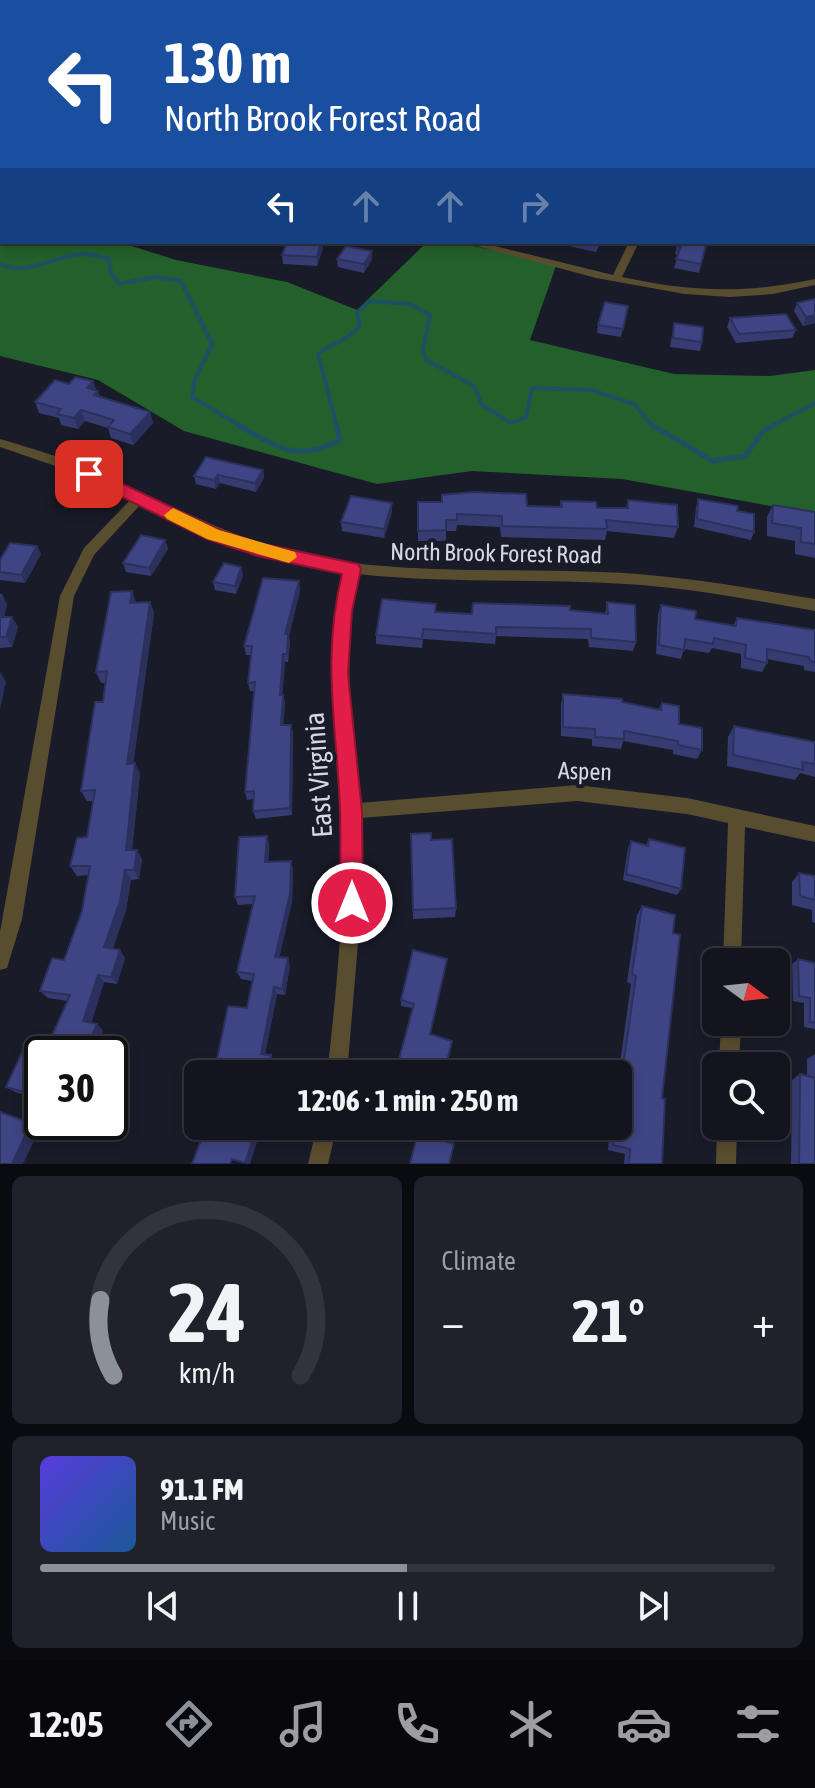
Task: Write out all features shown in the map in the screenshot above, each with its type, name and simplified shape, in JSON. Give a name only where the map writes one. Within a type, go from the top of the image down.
[{"type":"street","points":[[476,244],[681,291],[721,295],[772,292],[815,282]]},
{"type":"street","points":[[617,277],[633,244]]},
{"type":"street","name":"North Brook Forest Road","points":[[0,443],[61,462],[214,534],[258,549],[352,569],[427,577],[637,579],[815,605]]},
{"type":"street","points":[[0,961],[13,919],[67,596],[89,552],[139,498]]},
{"type":"street","name":"East Virginia","points":[[338,1060],[352,903],[351,811],[338,674],[342,611],[352,569]]},
{"type":"street","name":"Aspen","points":[[351,811],[577,793],[635,797],[815,834]]},
{"type":"street","points":[[732,948],[737,816]]},
{"type":"street","points":[[318,1164],[324,1140]]},
{"type":"street","points":[[726,1164],[727,1140]]},
{"type":"green space","points":[[0,244],[125,244],[176,260],[287,282],[357,310],[425,244],[464,244],[557,263],[530,340],[674,374],[770,376],[815,370],[815,514],[622,479],[472,471],[377,484],[184,431],[98,380],[0,356]]},
{"type":"building","points":[[286,244],[320,244],[317,257],[282,255]]},
{"type":"building","points":[[706,244],[701,264],[676,259],[681,247],[677,246]]},
{"type":"building","points":[[346,246],[372,251],[364,264],[337,259]]},
{"type":"building","points":[[814,299],[815,315],[806,317],[797,303]]},
{"type":"building","points":[[605,302],[628,306],[623,329],[598,325]]},
{"type":"building","points":[[786,314],[796,330],[739,334],[730,318]]},
{"type":"building","points":[[674,323],[703,327],[702,342],[673,338]]},
{"type":"building","points":[[75,377],[93,381],[87,388],[98,391],[94,395],[150,412],[130,434],[108,427],[114,420],[81,410],[74,418],[57,414],[61,409],[35,402],[55,380],[69,384]]},
{"type":"building","points":[[206,457],[263,470],[255,483],[218,475],[214,480],[194,476]]},
{"type":"building","points":[[473,492],[526,494],[527,506],[562,507],[561,501],[596,502],[597,508],[628,508],[628,500],[677,505],[678,527],[606,520],[607,529],[502,526],[502,516],[457,514],[457,520],[446,520],[446,530],[418,531],[418,502],[442,502],[442,495]]},
{"type":"building","points":[[351,496],[392,503],[384,529],[341,522]]},
{"type":"building","points":[[698,499],[738,506],[737,511],[754,514],[754,532],[697,519]]},
{"type":"building","points":[[773,505],[815,512],[815,544],[801,542],[801,528],[772,523]]},
{"type":"building","points":[[141,535],[165,540],[149,568],[123,563]]},
{"type":"building","points":[[10,543],[37,546],[21,575],[0,572],[0,560]]},
{"type":"building","points":[[224,563],[241,567],[235,586],[213,582]]},
{"type":"building","points":[[263,578],[299,581],[285,634],[288,634],[287,654],[283,654],[280,695],[283,695],[281,725],[291,725],[290,808],[253,811],[254,791],[245,792],[255,682],[248,683],[252,646],[244,646]]},
{"type":"building","points":[[132,591],[130,603],[150,602],[127,764],[135,763],[126,850],[137,850],[134,870],[125,870],[120,901],[104,947],[120,950],[111,977],[98,975],[83,1021],[97,1024],[92,1036],[52,1036],[70,995],[40,991],[52,958],[64,960],[82,911],[90,866],[70,866],[77,838],[87,837],[95,790],[81,791],[95,702],[103,702],[107,671],[96,672],[111,592]]},
{"type":"building","points":[[382,599],[436,604],[435,612],[472,614],[473,603],[570,606],[570,610],[608,614],[607,602],[635,605],[636,642],[591,638],[591,629],[496,627],[496,634],[423,629],[422,639],[376,635]]},
{"type":"building","points":[[661,605],[696,611],[695,619],[736,626],[737,618],[815,630],[815,662],[810,661],[809,657],[767,649],[767,663],[745,658],[746,645],[714,638],[713,644],[685,639],[684,650],[659,645]]},
{"type":"building","points":[[0,617],[12,617],[6,637],[0,637]]},
{"type":"building","points":[[563,694],[622,699],[622,702],[661,710],[662,703],[679,706],[679,724],[702,728],[702,750],[678,745],[678,741],[624,731],[624,739],[595,737],[595,729],[563,727]]},
{"type":"building","points":[[734,726],[815,742],[815,764],[802,762],[803,770],[733,755]]},
{"type":"building","points":[[431,833],[431,840],[452,839],[456,908],[413,910],[411,834]]},
{"type":"building","points":[[267,836],[265,862],[291,861],[290,894],[275,957],[288,958],[282,989],[274,987],[261,1054],[271,1055],[270,1060],[217,1060],[228,1006],[247,1008],[254,974],[237,972],[255,896],[235,897],[239,837]]},
{"type":"building","points":[[649,839],[685,848],[681,889],[626,874],[631,841],[648,846]]},
{"type":"building","points":[[799,873],[815,876],[815,900],[800,896]]},
{"type":"building","points":[[642,906],[675,915],[673,933],[680,935],[662,1098],[665,1099],[662,1164],[629,1164],[630,1149],[613,1145],[614,1140],[632,1140],[632,1060],[624,1060],[636,976],[632,974]]},
{"type":"building","points":[[413,950],[447,959],[430,1034],[452,1041],[447,1060],[399,1060],[414,1004],[401,1000]]},
{"type":"building","points":[[798,959],[815,963],[815,1023],[810,1022],[810,998],[799,996]]},
{"type":"building","points":[[22,1052],[24,1053],[24,1092],[6,1087]]},
{"type":"building","points":[[800,1074],[815,1078],[815,1164],[799,1164]]},
{"type":"building","points":[[0,1112],[24,1121],[24,1138],[12,1164],[0,1164]]},
{"type":"building","points":[[201,1140],[252,1140],[245,1163],[232,1159],[230,1164],[192,1164]]},
{"type":"building","points":[[416,1140],[442,1140],[454,1144],[449,1164],[410,1164]]},
{"type":"waterway","points":[[0,264],[32,267],[86,254],[109,259],[111,273],[119,284],[155,277],[181,281],[212,344],[195,379],[192,397],[242,427]]},
{"type":"waterway","points":[[337,427],[318,354],[356,330],[360,325],[357,313],[370,301],[410,304],[430,315],[423,351],[426,360],[474,386],[482,405],[511,423],[526,417],[532,388],[591,390],[634,404],[653,427]]},
{"type":"waterway","points":[[770,427],[815,403]]},
{"type":"waterway","points":[[238,425],[264,440],[300,451],[325,447],[340,440],[336,425]]},
{"type":"waterway","points":[[652,425],[713,461],[745,456],[763,431],[774,425]]},
{"type":"slow traffic","points":[[173,515],[214,534],[289,557]]},
{"type":"route","points":[[89,474],[214,534],[258,549],[352,569],[342,611],[338,674],[351,811],[352,903]]}]
